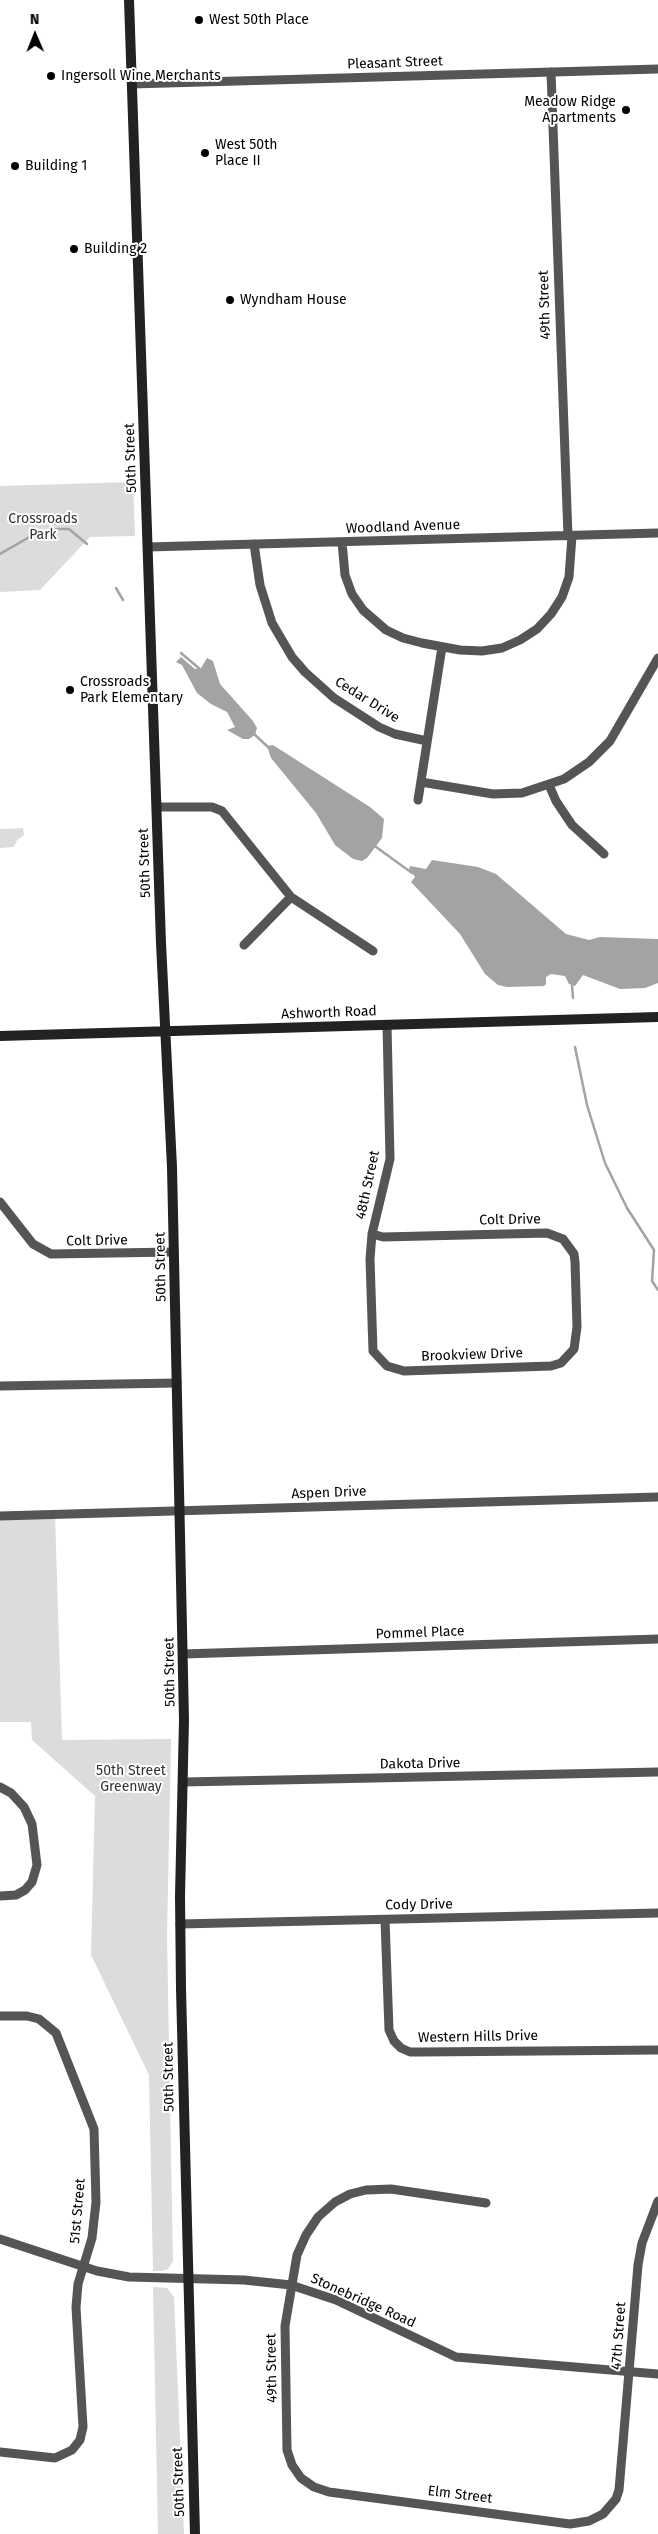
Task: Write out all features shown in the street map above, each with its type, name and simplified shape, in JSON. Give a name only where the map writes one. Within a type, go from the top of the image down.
[{"type":"main road","name":"50th Street","points":[[129,0],[174,1252],[183,1654],[184,1782],[180,1924],[187,2278],[195,2534]]},
{"type":"main road","name":"Ashworth Road","points":[[0,1036],[658,1017]]},
{"type":"street","name":"Pleasant Street","points":[[132,84],[658,69]]},
{"type":"street","name":"49th Street","points":[[342,542],[345,575],[352,594],[370,617],[386,630],[403,638],[442,647],[482,651],[502,648],[520,640],[537,628],[551,614],[562,597],[569,578],[570,536],[550,72]]},
{"type":"street","name":"Woodland Avenue","points":[[148,547],[658,534]]},
{"type":"street","name":"Cedar Drive","points":[[254,544],[260,586],[265,604],[281,640],[305,672],[334,698],[379,727],[395,734],[428,741]]},
{"type":"street","points":[[418,800],[442,647]]},
{"type":"street","points":[[421,782],[493,794],[522,793],[564,779],[589,762],[610,741],[658,658]]},
{"type":"street","points":[[549,785],[572,825],[604,854]]},
{"type":"street","points":[[157,807],[212,807],[222,811],[291,897],[373,951]]},
{"type":"street","points":[[244,945],[291,897]]},
{"type":"street","name":"48th Street","points":[[373,1351],[370,1259],[372,1234],[390,1159],[387,1025]]},
{"type":"street","name":"Colt Drive","points":[[0,1202],[27,1237],[39,1249],[59,1255],[174,1252]]},
{"type":"street","name":"Colt Drive","points":[[372,1234],[382,1237],[547,1233],[563,1239],[574,1254],[575,1262],[577,1328],[574,1349]]},
{"type":"street","name":"Brookview Drive","points":[[373,1351],[378,1359],[387,1366],[404,1372],[551,1366],[561,1363],[574,1349]]},
{"type":"street","points":[[0,1386],[177,1383]]},
{"type":"street","name":"Aspen Drive","points":[[0,1516],[658,1497]]},
{"type":"street","name":"Pommel Place","points":[[183,1654],[658,1639]]},
{"type":"street","name":"Dakota Drive","points":[[184,1782],[658,1772]]},
{"type":"street","points":[[0,1787],[11,1794],[24,1807],[32,1824],[37,1865],[32,1882],[25,1890],[16,1895],[0,1896]]},
{"type":"street","name":"Cody Drive","points":[[180,1924],[658,1913]]},
{"type":"street","name":"Western Hills Drive","points":[[385,1920],[389,2030],[394,2041],[401,2048],[410,2052],[658,2050]]},
{"type":"street","name":"51st Street","points":[[0,2016],[27,2016],[39,2019],[56,2033],[94,2129],[96,2202],[92,2238],[78,2284],[76,2307],[83,2427],[80,2440],[72,2450],[61,2457],[45,2458],[0,2452]]},
{"type":"street","name":"49th Street","points":[[287,2450],[285,2326],[297,2256],[306,2235],[318,2218],[335,2202],[350,2194],[383,2188],[486,2203]]},
{"type":"street","name":"47th Street","points":[[621,2476],[638,2265],[642,2244],[658,2201]]},
{"type":"street","name":"Stonebridge Road","points":[[0,2238],[83,2266],[129,2277],[153,2280],[187,2278],[244,2280],[292,2285],[336,2300],[456,2357],[658,2374]]},
{"type":"street","name":"Elm Street","points":[[287,2450],[292,2465],[301,2478],[314,2487],[329,2492],[570,2524],[589,2521],[610,2507],[619,2490],[621,2476]]},
{"type":"green space","name":"Crossroads Park","points":[[133,482],[135,536],[90,537],[40,590],[0,592],[0,486]]},
{"type":"green space","points":[[23,828],[24,835],[17,840],[14,847],[0,848],[0,829]]},
{"type":"green space","name":"50th Street Greenway","points":[[55,1514],[62,1740],[171,1739],[167,1936],[173,2261],[168,2269],[162,2271],[153,2271],[149,2075],[91,1955],[95,1796],[32,1740],[31,1722],[0,1722],[0,1516]]},
{"type":"green space","points":[[153,2287],[167,2288],[174,2297],[184,2534],[158,2534]]},
{"type":"shaded area","points":[[181,657],[195,669],[201,668],[207,658],[213,661],[220,684],[253,721],[257,728],[255,735],[249,739],[243,739],[227,730],[235,727],[227,712],[211,704],[197,693],[182,665],[176,662]]},
{"type":"shaded area","points":[[273,745],[370,807],[384,819],[382,838],[367,858],[362,861],[353,859],[335,845],[316,813],[271,758],[267,746]]},
{"type":"shaded area","points":[[432,860],[478,867],[496,874],[566,934],[589,940],[600,937],[658,939],[658,983],[645,988],[620,989],[583,975],[575,986],[569,984],[565,976],[551,974],[546,977],[546,984],[544,986],[507,987],[498,985],[485,974],[460,934],[411,882],[415,877],[409,869],[410,866],[426,869]]},
{"type":"waterway","points":[[0,554],[33,535],[58,529],[69,529],[87,544]]},
{"type":"waterway","points":[[116,588],[123,600]]},
{"type":"waterway","points":[[181,653],[201,670]]},
{"type":"waterway","points":[[253,733],[269,748]]},
{"type":"waterway","points":[[372,844],[412,873]]},
{"type":"waterway","points":[[572,985],[573,998]]},
{"type":"waterway","points":[[575,1047],[587,1105],[605,1163],[627,1208],[654,1250],[652,1281],[658,1290]]},
{"type":"place","name":"West 50th Place","points":[[199,20]]},
{"type":"place","name":"Ingersoll Wine Merchants","points":[[51,76]]},
{"type":"place","name":"Meadow Ridge Apartments","points":[[626,110]]},
{"type":"place","name":"West 50th Place II","points":[[205,153]]},
{"type":"place","name":"Building 1","points":[[15,166]]},
{"type":"place","name":"Building 2","points":[[74,249]]},
{"type":"place","name":"Wyndham House","points":[[230,300]]},
{"type":"place","name":"Crossroads Park Elementary","points":[[70,690]]}]
